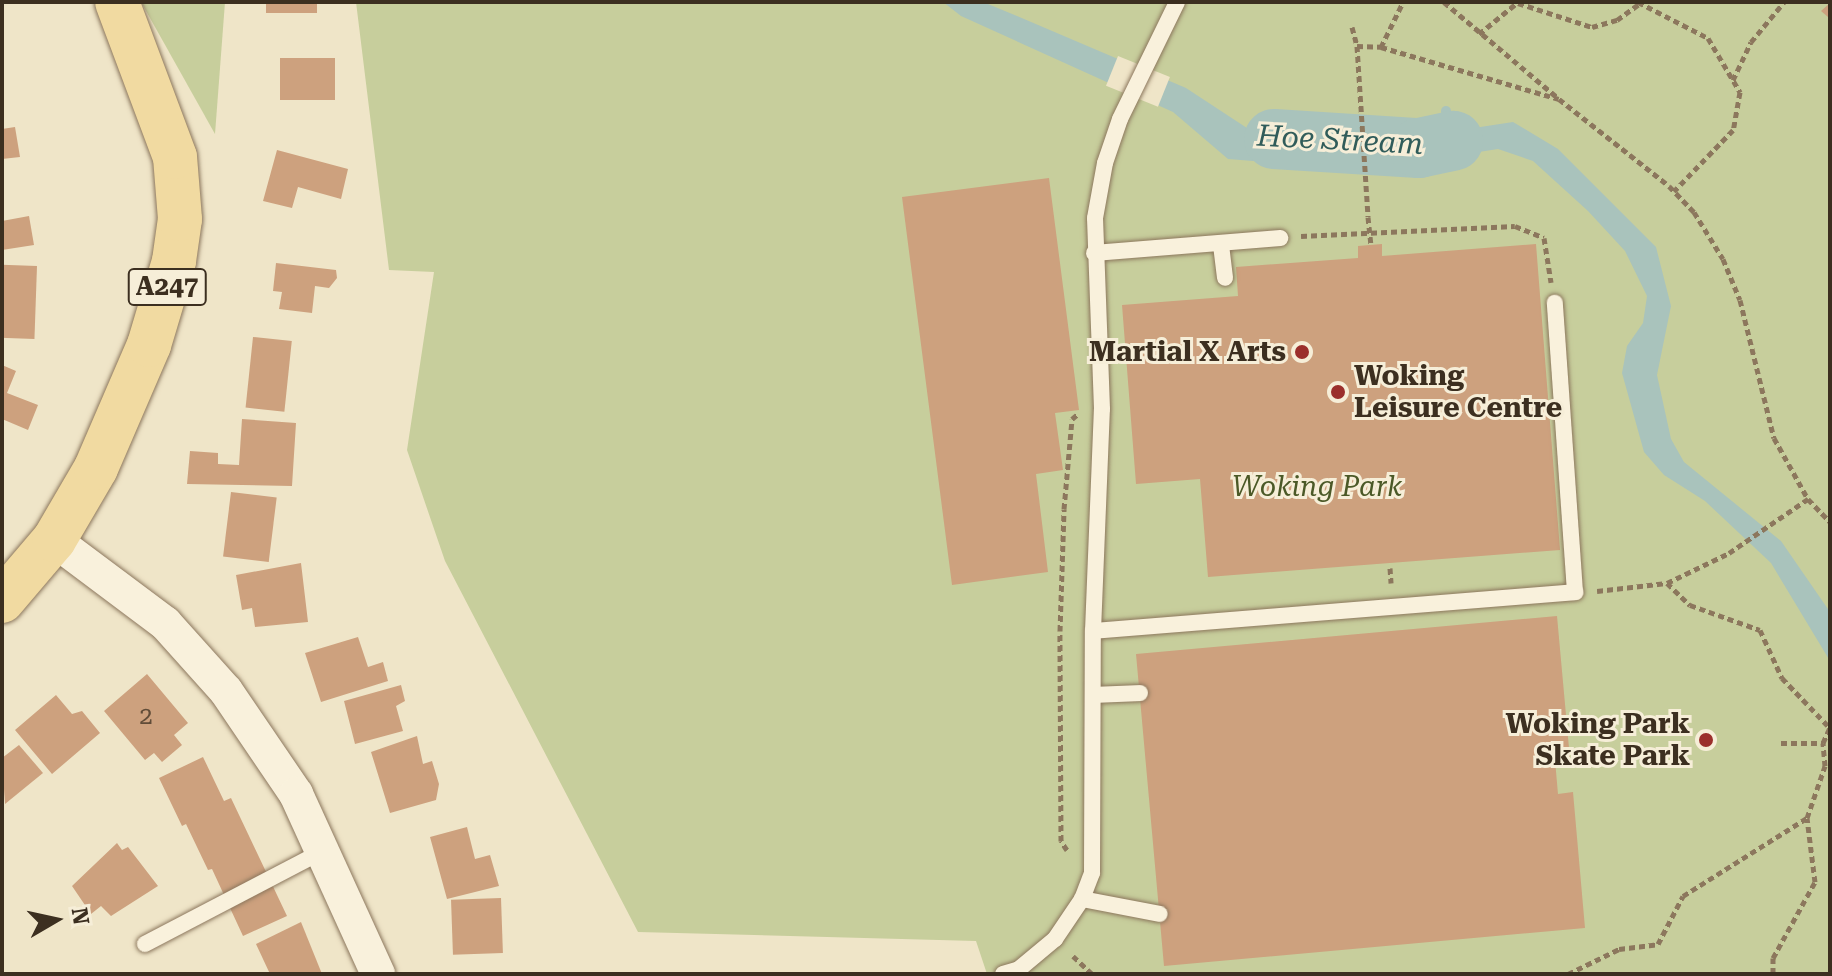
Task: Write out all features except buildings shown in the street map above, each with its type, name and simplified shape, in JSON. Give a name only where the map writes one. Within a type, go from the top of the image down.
[{"type":"main road","name":"A247","points":[[2,601],[54,540],[96,468],[144,360],[174,261],[180,219],[175,157],[167,126],[110,8]]},
{"type":"street","points":[[54,540],[188,645],[271,755],[325,850],[378,974]]},
{"type":"lane","points":[[1003,974],[1040,954],[1082,899],[1094,844],[1093,631],[1102,409],[1094,253],[1099,189],[1120,119],[1177,2]]},
{"type":"lane","points":[[1094,253],[1280,238]]},
{"type":"lane","points":[[1221,245],[1225,278]]},
{"type":"lane","points":[[1093,631],[1575,592],[1555,303]]},
{"type":"lane","points":[[1094,695],[1140,693]]},
{"type":"lane","points":[[145,944],[325,850]]},
{"type":"lane","points":[[1082,899],[1160,914]]},
{"type":"path","points":[[1381,47],[1403,2]]},
{"type":"path","points":[[1444,2],[1479,34],[1674,191],[1694,212],[1723,259],[1740,300],[1774,438],[1808,499],[1830,522]]},
{"type":"path","points":[[1479,34],[1518,2],[1592,27],[1617,20],[1638,3],[1708,38],[1740,92],[1733,130],[1674,191]]},
{"type":"path","points":[[1733,80],[1751,42],[1784,2]]},
{"type":"path","points":[[1352,27],[1357,46],[1355,59],[1371,245]]},
{"type":"path","points":[[1357,46],[1381,47],[1559,99]]},
{"type":"path","points":[[1280,238],[1515,226],[1544,238],[1555,303]]},
{"type":"path","points":[[1072,858],[1061,841],[1064,509],[1072,419],[1089,405]]},
{"type":"path","points":[[1575,592],[1667,583],[1729,553],[1808,499]]},
{"type":"path","points":[[1667,583],[1690,605],[1760,630],[1782,678],[1830,727],[1823,743],[1825,766],[1807,818],[1815,882],[1773,958],[1773,974]]},
{"type":"path","points":[[1781,743],[1823,743]]},
{"type":"path","points":[[1568,974],[1619,949],[1658,944],[1683,896],[1807,818]]},
{"type":"path","points":[[1074,958],[1092,974]]},
{"type":"green space","points":[[141,2],[225,2],[215,134]]},
{"type":"green space","name":"Woking Park","points":[[356,2],[1830,2],[1830,974],[987,974],[976,941],[638,932],[445,561],[407,450],[434,272],[389,270]]},
{"type":"water","points":[[943,2],[983,2],[1017,16],[1186,88],[1250,130],[1320,118],[1352,123],[1356,155],[1320,146],[1266,162],[1228,159],[1173,112],[961,16]]},
{"type":"water","points":[[1513,122],[1558,149],[1656,247],[1671,306],[1657,375],[1671,439],[1684,462],[1781,541],[1830,612],[1830,661],[1771,563],[1705,501],[1664,475],[1644,452],[1622,373],[1627,346],[1643,323],[1647,296],[1625,251],[1588,211],[1533,161],[1498,149],[1408,163],[1370,159],[1369,130],[1402,139]]},
{"type":"pier","points":[[1118,56],[1170,77],[1158,107],[1106,86]]},
{"type":"waterway","points":[[1446,111],[1449,142]]},
{"type":"waterway","name":"Hoe Stream","points":[[1274,139],[1419,148],[1453,141]]},
{"type":"place","name":"Martial X Arts","points":[[1302,352]]},
{"type":"place","name":"Woking Leisure Centre","points":[[1338,392]]},
{"type":"place","name":"Woking Park Skate Park","points":[[1706,740]]}]
